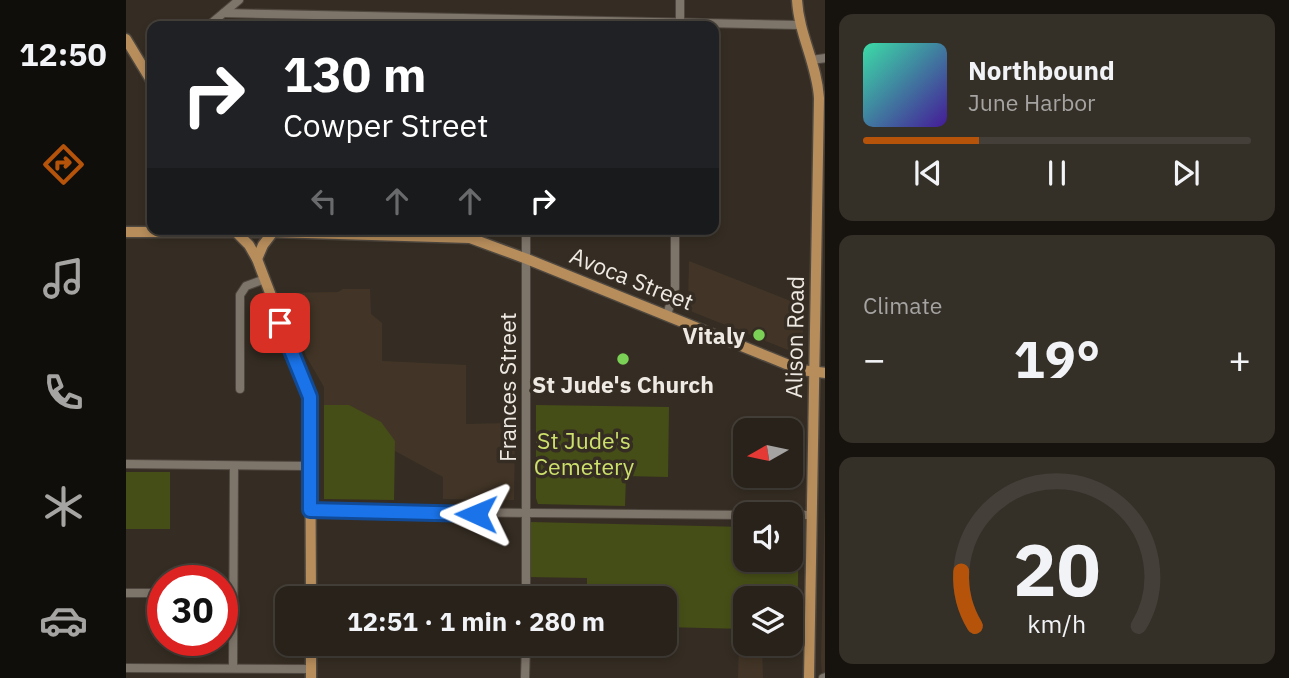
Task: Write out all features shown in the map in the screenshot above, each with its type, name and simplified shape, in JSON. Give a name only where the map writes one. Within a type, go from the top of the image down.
[{"type":"main road","name":"Alison Road","points":[[797,0],[799,25],[819,85],[822,150],[820,372],[812,516],[809,678]]},
{"type":"main road","points":[[126,39],[147,71]]},
{"type":"main road","name":"Avoca Street","points":[[126,232],[147,232]]},
{"type":"main road","points":[[238,235],[249,245],[257,259],[288,345],[309,392],[311,586]]},
{"type":"main road","points":[[257,259],[271,235]]},
{"type":"main road","name":"Avoca Street","points":[[388,235],[464,237],[527,259],[801,370],[820,372]]},
{"type":"street","points":[[214,21],[239,0]]},
{"type":"street","points":[[680,0],[680,21]]},
{"type":"street","points":[[224,13],[556,21]]},
{"type":"street","points":[[719,24],[799,25]]},
{"type":"street","points":[[811,60],[825,58]]},
{"type":"street","name":"Frances Street","points":[[526,235],[526,586]]},
{"type":"street","points":[[667,315],[675,288],[676,235]]},
{"type":"street","points":[[240,389],[240,295],[246,286],[265,279]]},
{"type":"street","points":[[126,464],[310,466]]},
{"type":"street","points":[[233,565],[234,466]]},
{"type":"street","points":[[310,510],[733,514]]},
{"type":"street","points":[[803,516],[812,516]]},
{"type":"street","points":[[126,593],[147,593]]},
{"type":"street","points":[[233,656],[233,668]]},
{"type":"street","points":[[525,678],[526,656]]},
{"type":"street","points":[[126,668],[233,668],[311,673]]},
{"type":"shaded area","points":[[689,261],[803,306],[803,356],[688,310]]},
{"type":"shaded area","points":[[343,289],[370,289],[371,314],[382,323],[382,361],[466,365],[466,424],[515,423],[514,500],[443,499],[443,477],[395,451],[395,441],[349,405],[324,405],[324,387],[306,356],[284,293],[338,292]]},
{"type":"shaded area","points":[[825,500],[825,678],[822,678]]},
{"type":"shaded area","points":[[739,656],[762,656],[763,678],[738,678]]},
{"type":"green space","points":[[324,405],[349,405],[381,422],[395,441],[394,500],[324,499]]},
{"type":"green space","name":"St Jude's Cemetery","points":[[536,405],[669,407],[668,477],[626,476],[625,506],[538,504]]},
{"type":"green space","points":[[126,472],[170,472],[170,529],[126,529]]},
{"type":"green space","points":[[530,522],[733,527],[733,572],[798,572],[798,586],[733,586],[733,629],[677,627],[677,586],[587,586],[587,578],[529,577]]},
{"type":"place","name":"Vitaly","points":[[759,335]]},
{"type":"place","name":"St Jude's Church","points":[[623,359]]},
{"type":"route","points":[[280,323],[310,397],[310,510],[476,514]]}]
